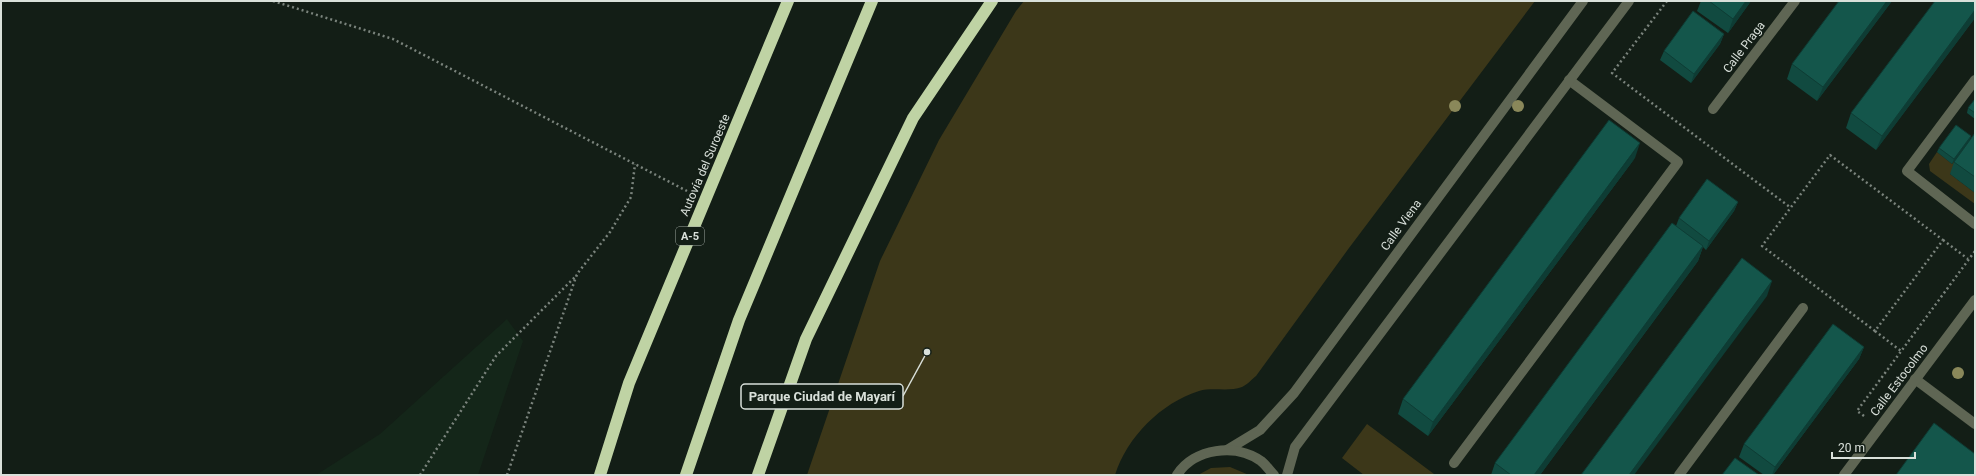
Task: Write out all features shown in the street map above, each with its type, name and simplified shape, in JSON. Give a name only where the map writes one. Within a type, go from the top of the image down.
[{"type":"highway","name":"Autovía del Suroeste","points":[[600,475],[629,383],[788,1]]},
{"type":"highway","points":[[686,475],[739,320],[872,1]]},
{"type":"highway","points":[[758,475],[806,339],[912,118],[992,1]]},
{"type":"street","name":"Calle Viena","points":[[1227,450],[1260,430],[1294,392],[1583,1]]},
{"type":"street","points":[[1287,475],[1295,447],[1628,1]]},
{"type":"street","name":"Calle Praga","points":[[1713,109],[1795,1]]},
{"type":"street","points":[[1454,463],[1678,162],[1569,80]]},
{"type":"street","points":[[1975,80],[1907,171],[1975,224]]},
{"type":"street","name":"Calle Estocolmo","points":[[1844,475],[1975,300]]},
{"type":"street","points":[[1679,475],[1803,308]]},
{"type":"street","points":[[1915,379],[1975,424]]},
{"type":"street","points":[[1177,475],[1193,459],[1209,452],[1227,450],[1245,453],[1261,461],[1274,475]]},
{"type":"path","points":[[273,1],[393,39],[705,200]]},
{"type":"path","points":[[1667,1],[1612,73],[1791,208]]},
{"type":"path","points":[[1901,351],[1762,246],[1830,155],[1968,259]]},
{"type":"path","points":[[420,475],[496,356],[578,274],[610,232],[631,197],[635,164]]},
{"type":"path","points":[[1875,331],[1943,240]]},
{"type":"path","points":[[1879,428],[1857,411],[1975,251]]},
{"type":"path","points":[[507,475],[578,274]]},
{"type":"shaded area","points":[[1024,1],[1535,1],[1349,248],[1256,376],[1242,387],[1232,389],[1209,389],[1185,396],[1159,413],[1147,423],[1137,435],[1120,461],[1115,475],[807,475],[880,261],[939,140],[1016,11]]},
{"type":"shaded area","points":[[1937,152],[1952,164],[1961,152],[1964,154],[1950,174],[1975,193],[1975,204],[1930,171],[1929,164]]},
{"type":"shaded area","points":[[507,319],[523,341],[478,475],[316,475],[380,434]]},
{"type":"shaded area","points":[[1367,424],[1434,474],[1364,475],[1342,458]]},
{"type":"shaded area","points":[[1230,467],[1249,475],[1198,475],[1211,468]]},
{"type":"building","points":[[1709,1],[1746,1],[1733,19]]},
{"type":"building","points":[[1839,1],[1887,1],[1823,87],[1792,64]]},
{"type":"building","points":[[1935,1],[1975,1],[1975,10],[1882,136],[1851,113]]},
{"type":"building","points":[[1693,11],[1724,34],[1694,74],[1664,51]]},
{"type":"building","points":[[1975,99],[1975,113],[1968,108]]},
{"type":"building","points":[[1609,120],[1640,143],[1433,422],[1403,399]]},
{"type":"building","points":[[1956,125],[1971,136],[1954,159],[1939,148]]},
{"type":"building","points":[[1975,133],[1975,177],[1954,162]]},
{"type":"building","points":[[1707,179],[1738,202],[1709,241],[1679,218]]},
{"type":"building","points":[[1672,223],[1703,246],[1534,475],[1511,475],[1495,463]]},
{"type":"building","points":[[1742,258],[1772,281],[1629,475],[1581,475]]},
{"type":"building","points":[[1833,324],[1864,347],[1775,467],[1744,444]]},
{"type":"building","points":[[1934,423],[1975,454],[1975,475],[1896,475]]},
{"type":"building","points":[[1735,458],[1759,475],[1722,475]]},
{"type":"place","name":"Parque Ciudad de Mayarí","points":[[927,352]]}]
